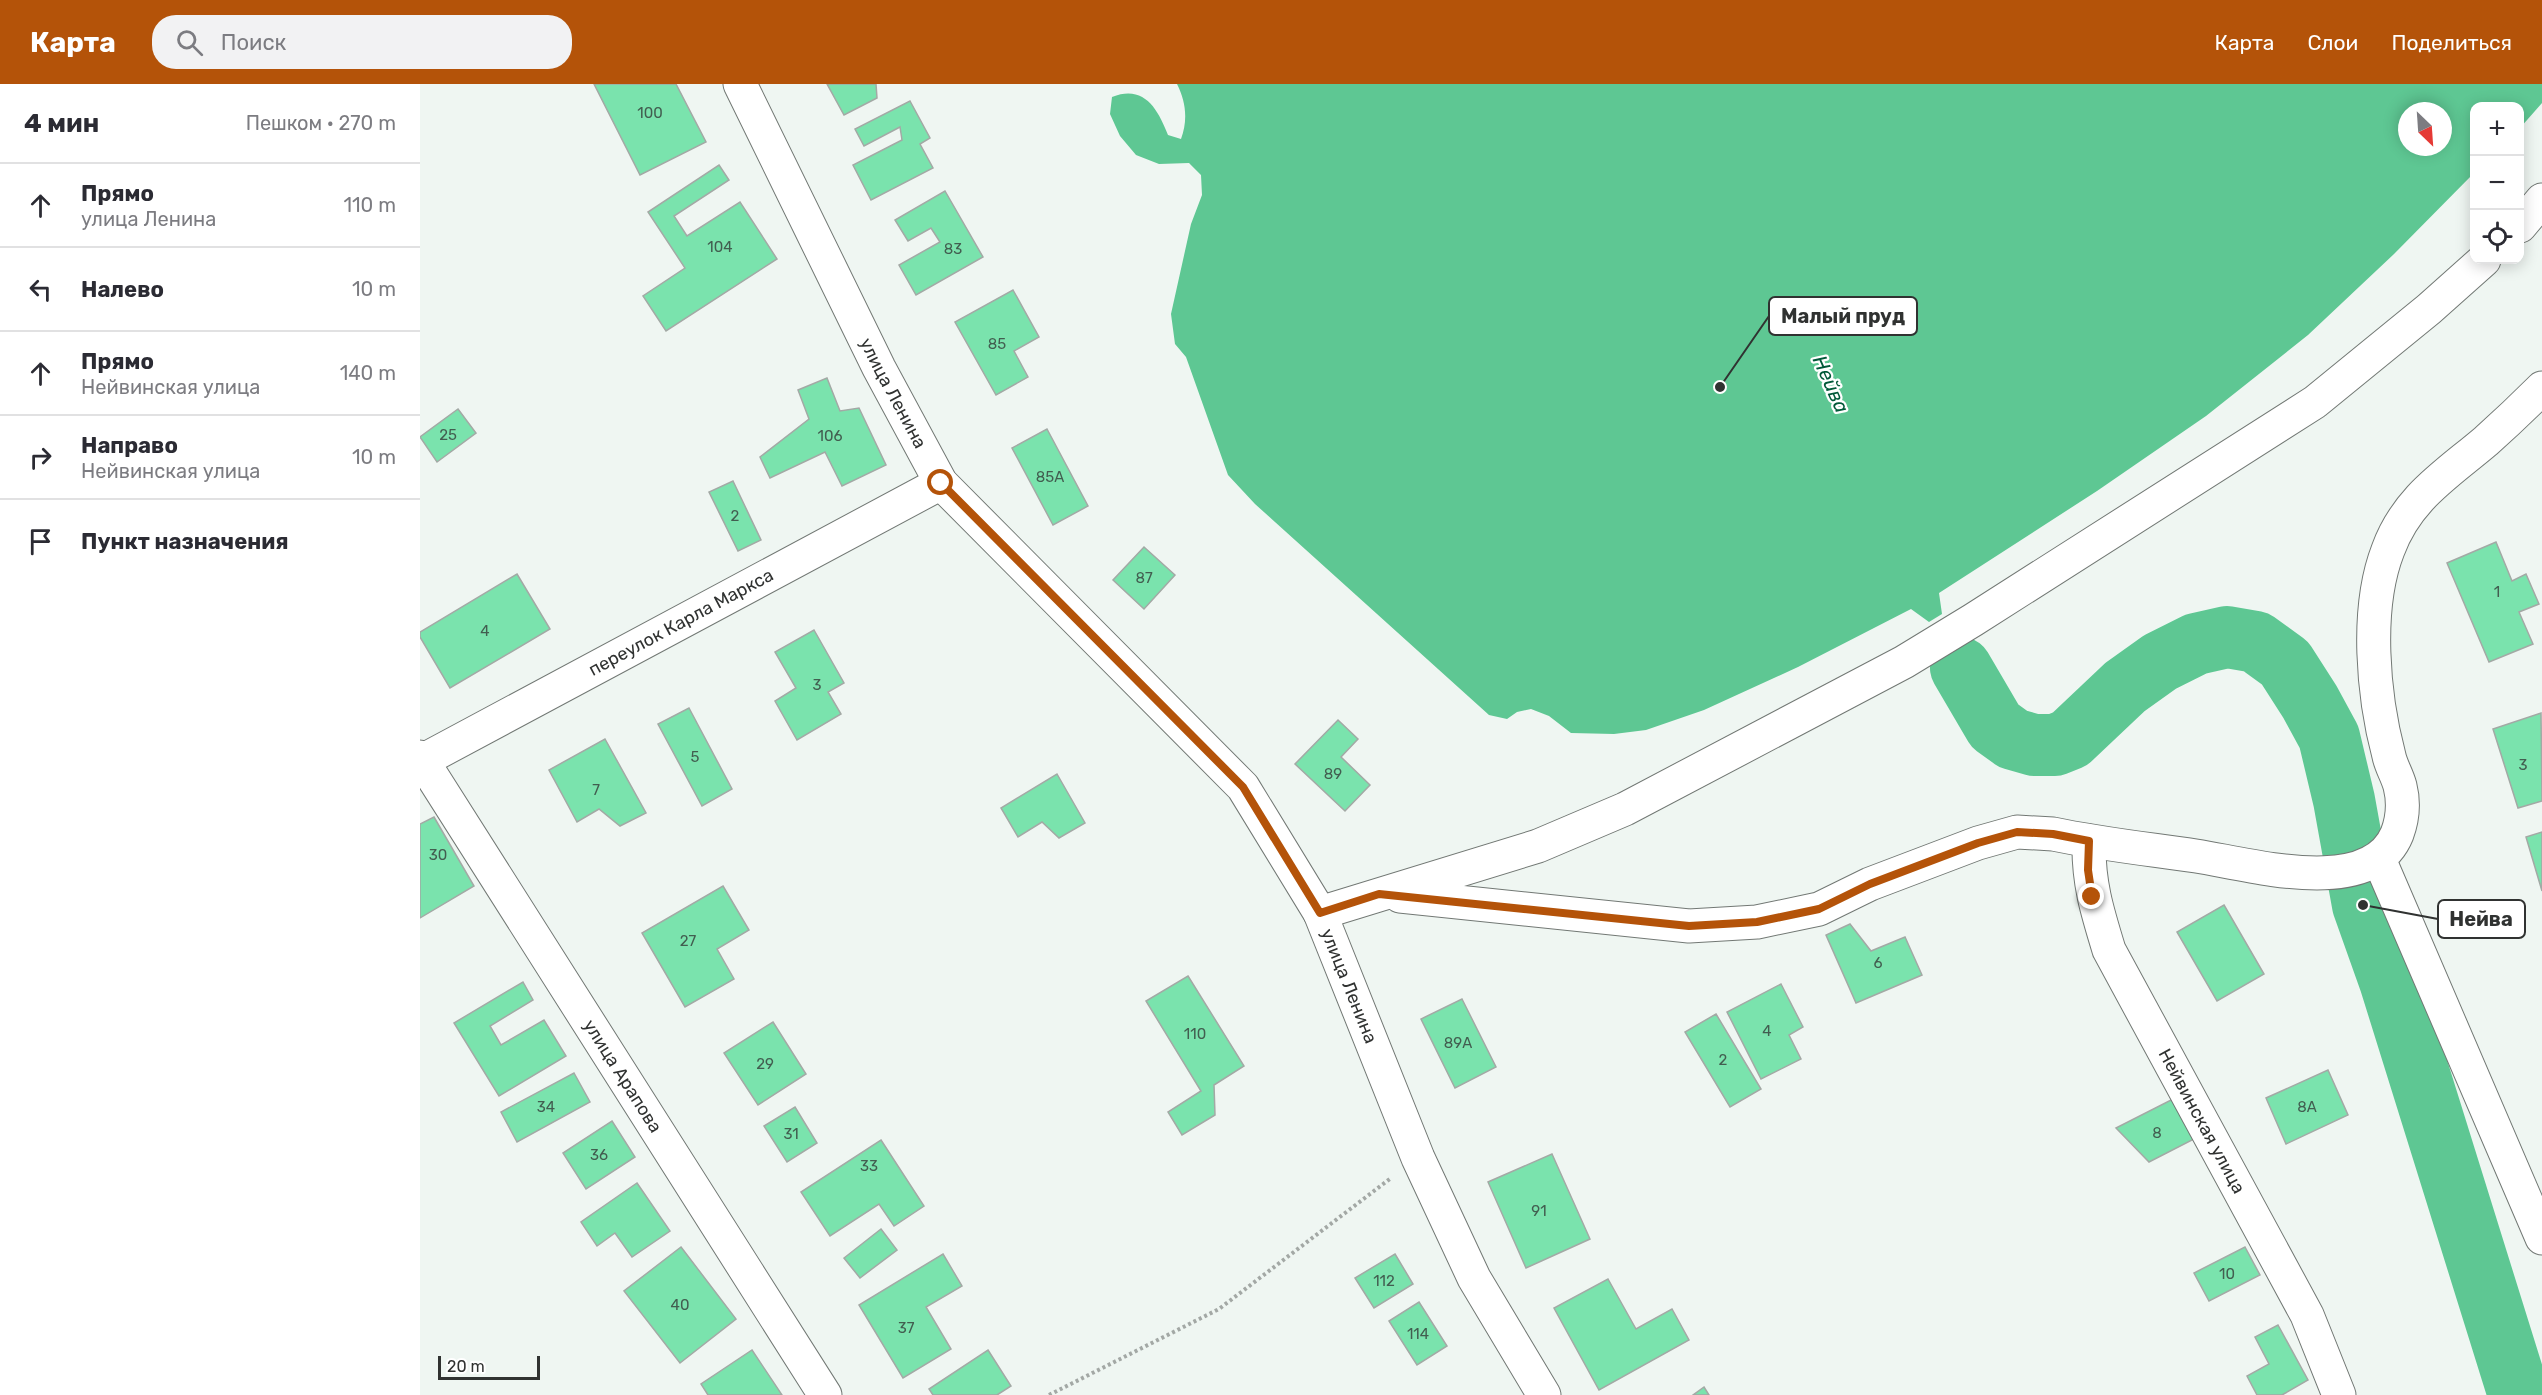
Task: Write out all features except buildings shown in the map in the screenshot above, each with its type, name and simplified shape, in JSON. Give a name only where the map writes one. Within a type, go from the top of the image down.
[{"type":"street","name":"улица Ленина","points":[[740,84],[879,368],[941,483],[1243,787],[1320,913],[1418,1158],[1474,1278],[1544,1395]]},
{"type":"street","points":[[2524,221],[2542,200]]},
{"type":"street","points":[[1320,913],[1538,846],[1625,809],[1904,662],[2315,402],[2429,309],[2480,264]]},
{"type":"street","points":[[1379,894],[1689,926],[1757,922],[1819,909],[1870,884],[1978,843],[2017,832],[2053,834],[2280,870],[2325,873],[2353,870],[2379,859],[2394,841],[2403,818],[2400,786],[2389,757],[2382,719],[2373,638],[2376,591],[2388,550],[2404,517],[2438,478],[2485,442],[2542,388]]},
{"type":"street","name":"переулок Карла Маркса","points":[[421,760],[941,483]]},
{"type":"street","name":"улица Арапова","points":[[421,760],[825,1395]]},
{"type":"street","name":"Нейвинская улица","points":[[2089,841],[2088,870],[2092,897],[2109,950],[2307,1315],[2339,1395]]},
{"type":"street","points":[[2379,859],[2542,1238]]},
{"type":"path","points":[[1049,1395],[1219,1309],[1418,1158]]},
{"type":"water","points":[[1177,84],[2542,84],[2542,103],[2524,123],[2524,102],[2470,102],[2470,177],[2394,254],[2308,335],[2206,416],[2097,491],[1939,593],[1942,614],[1929,622],[1911,609],[1798,667],[1704,710],[1646,730],[1614,734],[1571,733],[1549,716],[1531,709],[1517,712],[1507,719],[1489,715],[1255,504],[1228,475],[1186,357],[1175,344],[1171,314],[1191,224],[1202,195],[1201,175],[1189,163],[1159,164],[1136,155],[1120,136],[1110,114],[1112,97],[1123,94],[1141,96],[1160,116],[1168,135],[1181,139],[1185,118],[1184,104]]},
{"type":"waterway","name":"Нейва","points":[[1961,668],[1995,726],[2013,739],[2034,745],[2055,745],[2070,739],[2125,687],[2160,662],[2196,644],[2227,637],[2256,642],[2285,663],[2329,737],[2344,800],[2363,905],[2390,981],[2519,1395]]},
{"type":"place","name":"Малый пруд","points":[[1720,387]]},
{"type":"place","name":"Нейва","points":[[2363,905]]},
{"type":"route","points":[[941,483],[1243,787],[1320,913],[1379,894],[1573,912],[1689,926],[1757,922],[1819,909],[1870,884],[1978,843],[2017,832],[2053,834],[2089,841],[2088,870],[2092,897]]}]
